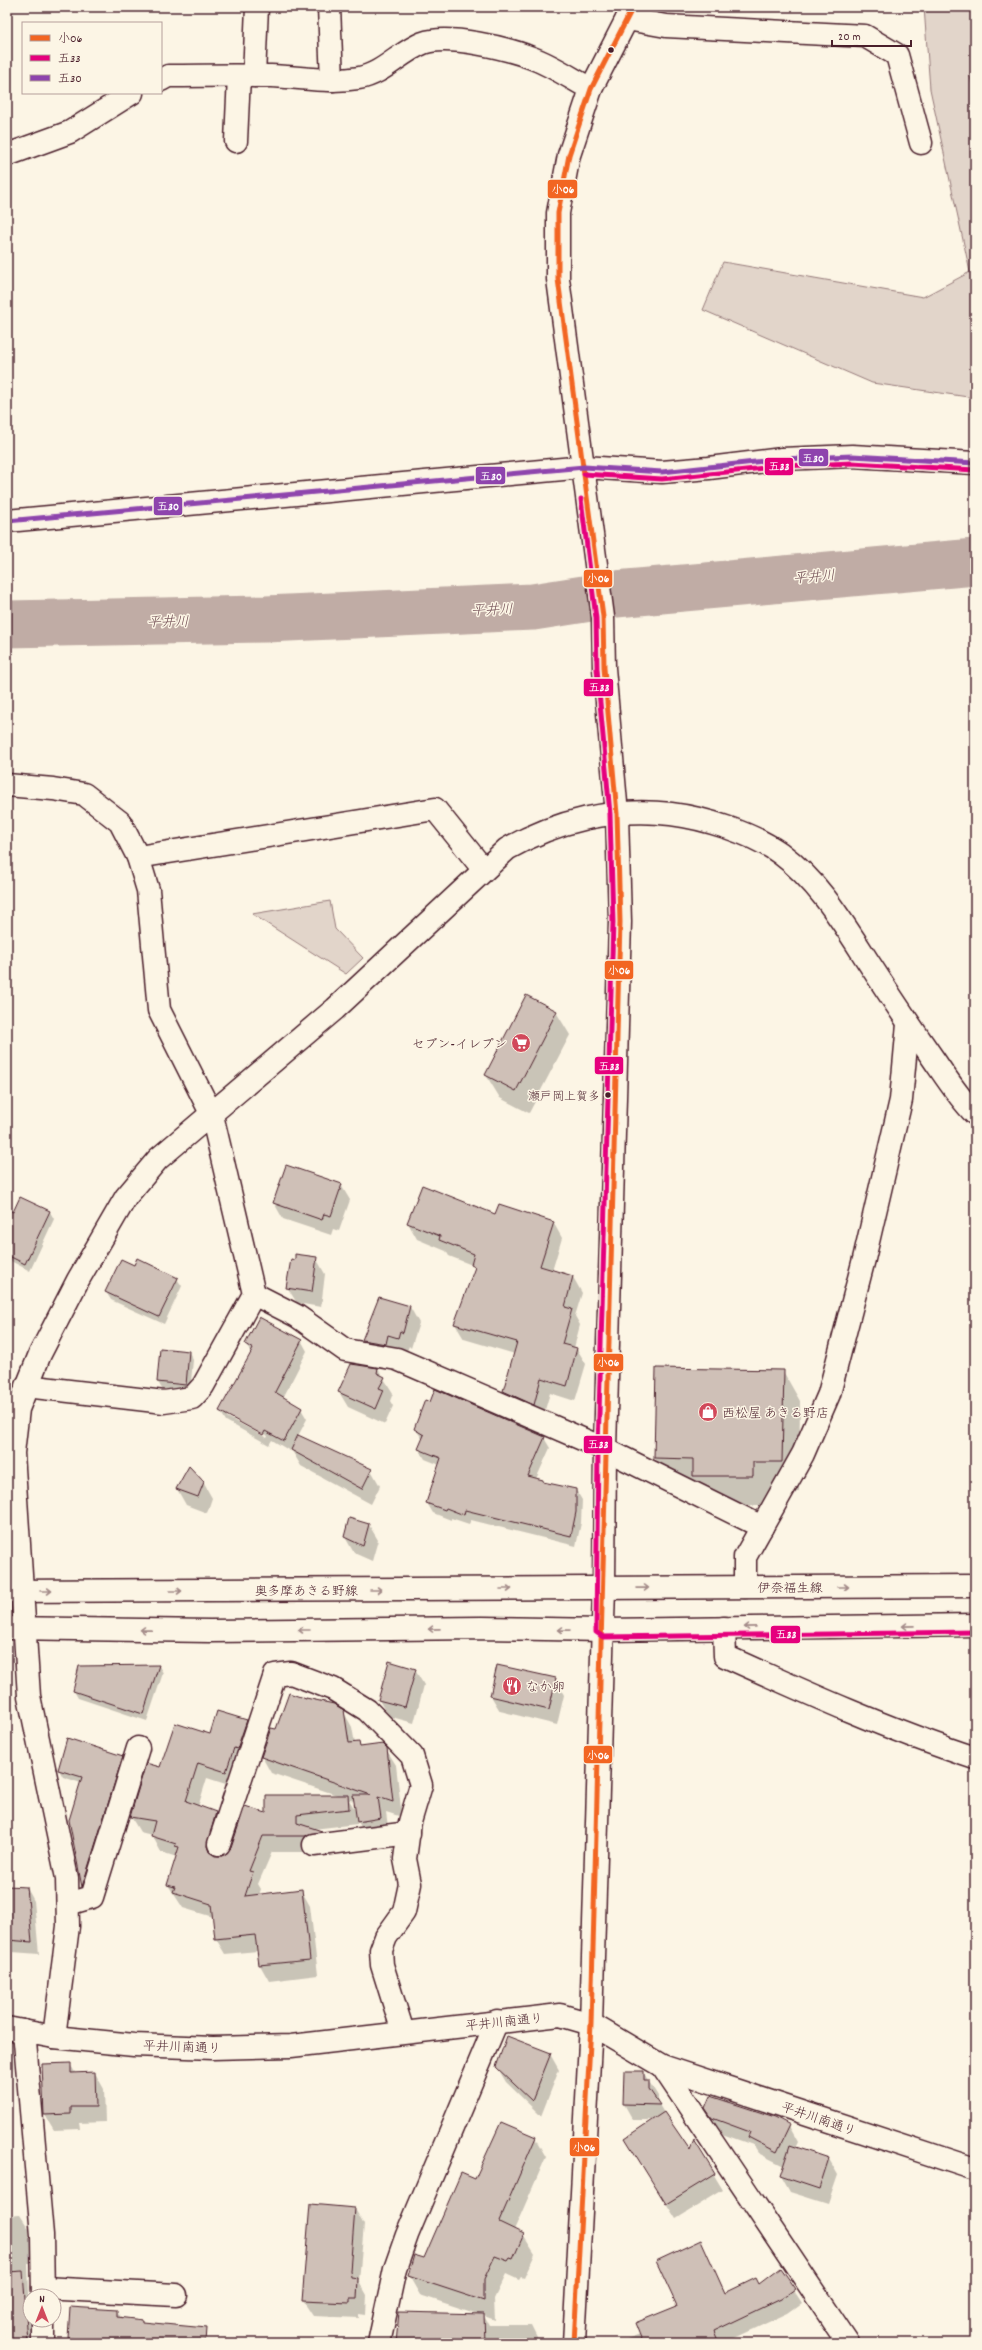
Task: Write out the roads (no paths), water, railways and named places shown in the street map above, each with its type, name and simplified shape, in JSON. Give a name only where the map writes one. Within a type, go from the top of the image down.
[{"type":"main road","points":[[236,141],[257,7]]},
{"type":"main road","points":[[329,7],[332,80]]},
{"type":"main road","points":[[574,2343],[591,2024],[603,1630],[605,1448],[620,922],[617,814],[604,668],[603,617],[558,278],[558,213],[569,155],[591,89],[630,13],[666,26],[865,36],[897,55],[921,143]]},
{"type":"main road","points":[[162,79],[168,76],[246,76],[332,80],[361,78],[380,70],[408,49],[429,41],[447,40],[467,42],[533,58],[591,89]]},
{"type":"main road","points":[[7,155],[70,132],[130,94]]},
{"type":"main road","points":[[7,521],[584,466],[662,472],[782,459],[852,456],[975,463]]},
{"type":"main road","points":[[7,785],[53,789],[84,794],[120,822],[138,856],[148,890],[159,1010],[212,1115],[254,1294],[203,1386],[192,1398],[164,1402],[26,1386]]},
{"type":"main road","points":[[138,856],[435,809],[484,870]]},
{"type":"main road","points":[[54,2037],[68,1926],[67,1878],[16,1628],[14,1591],[13,1453],[18,1409],[26,1386],[78,1280],[126,1197],[158,1159],[212,1115],[335,1009],[507,849],[534,834],[575,821],[617,814],[657,812],[687,816],[758,839],[781,853],[815,885],[836,912],[908,1024],[963,1101],[975,1114]]},
{"type":"main road","points":[[745,1587],[745,1557],[803,1454],[829,1394],[864,1259],[901,1100],[908,1024]]},
{"type":"main road","points":[[254,1294],[297,1316],[345,1350],[397,1359],[605,1448],[762,1527]]},
{"type":"main road","name":"伊奈福生線","points":[[604,1588],[975,1586]]},
{"type":"main road","name":"奥多摩あきる野線","points":[[14,1591],[604,1588]]},
{"type":"main road","points":[[16,1628],[210,1631],[482,1628],[603,1630],[975,1625]]},
{"type":"main road","points":[[724,1628],[725,1656],[818,1698],[915,1738],[975,1758]]},
{"type":"main road","points":[[219,1844],[275,1675],[291,1673],[333,1689],[367,1710],[412,1756],[421,1785],[409,1833],[406,1860],[410,1884],[404,1912],[386,1937],[381,1950],[382,1965],[403,2032]]},
{"type":"main road","points":[[68,1904],[92,1897],[138,1748]]},
{"type":"main road","points":[[314,1845],[409,1833]]},
{"type":"main road","name":"平井川南通り","points":[[16,2029],[54,2037],[134,2045],[213,2048],[291,2046],[497,2021],[560,2015],[591,2024],[662,2066],[975,2169]]},
{"type":"main road","points":[[379,2343],[396,2269],[407,2236],[497,2021]]},
{"type":"main road","points":[[16,2029],[42,2227],[43,2288]]},
{"type":"main road","points":[[662,2066],[848,2343]]},
{"type":"main road","points":[[62,2292],[176,2295]]},
{"type":"main road","points":[[43,2328],[43,2343]]},
{"type":"waterway","name":"平井川","points":[[7,624],[266,619],[533,607],[616,594],[975,562]]},
{"type":"place","name":"セブン-イレブン","points":[[521,1043]]},
{"type":"place","name":"瀬戸岡上賀多","points":[[608,1095]]},
{"type":"place","name":"西松屋 あきる野店","points":[[708,1412]]},
{"type":"place","name":"なか卵","points":[[512,1686]]}]
